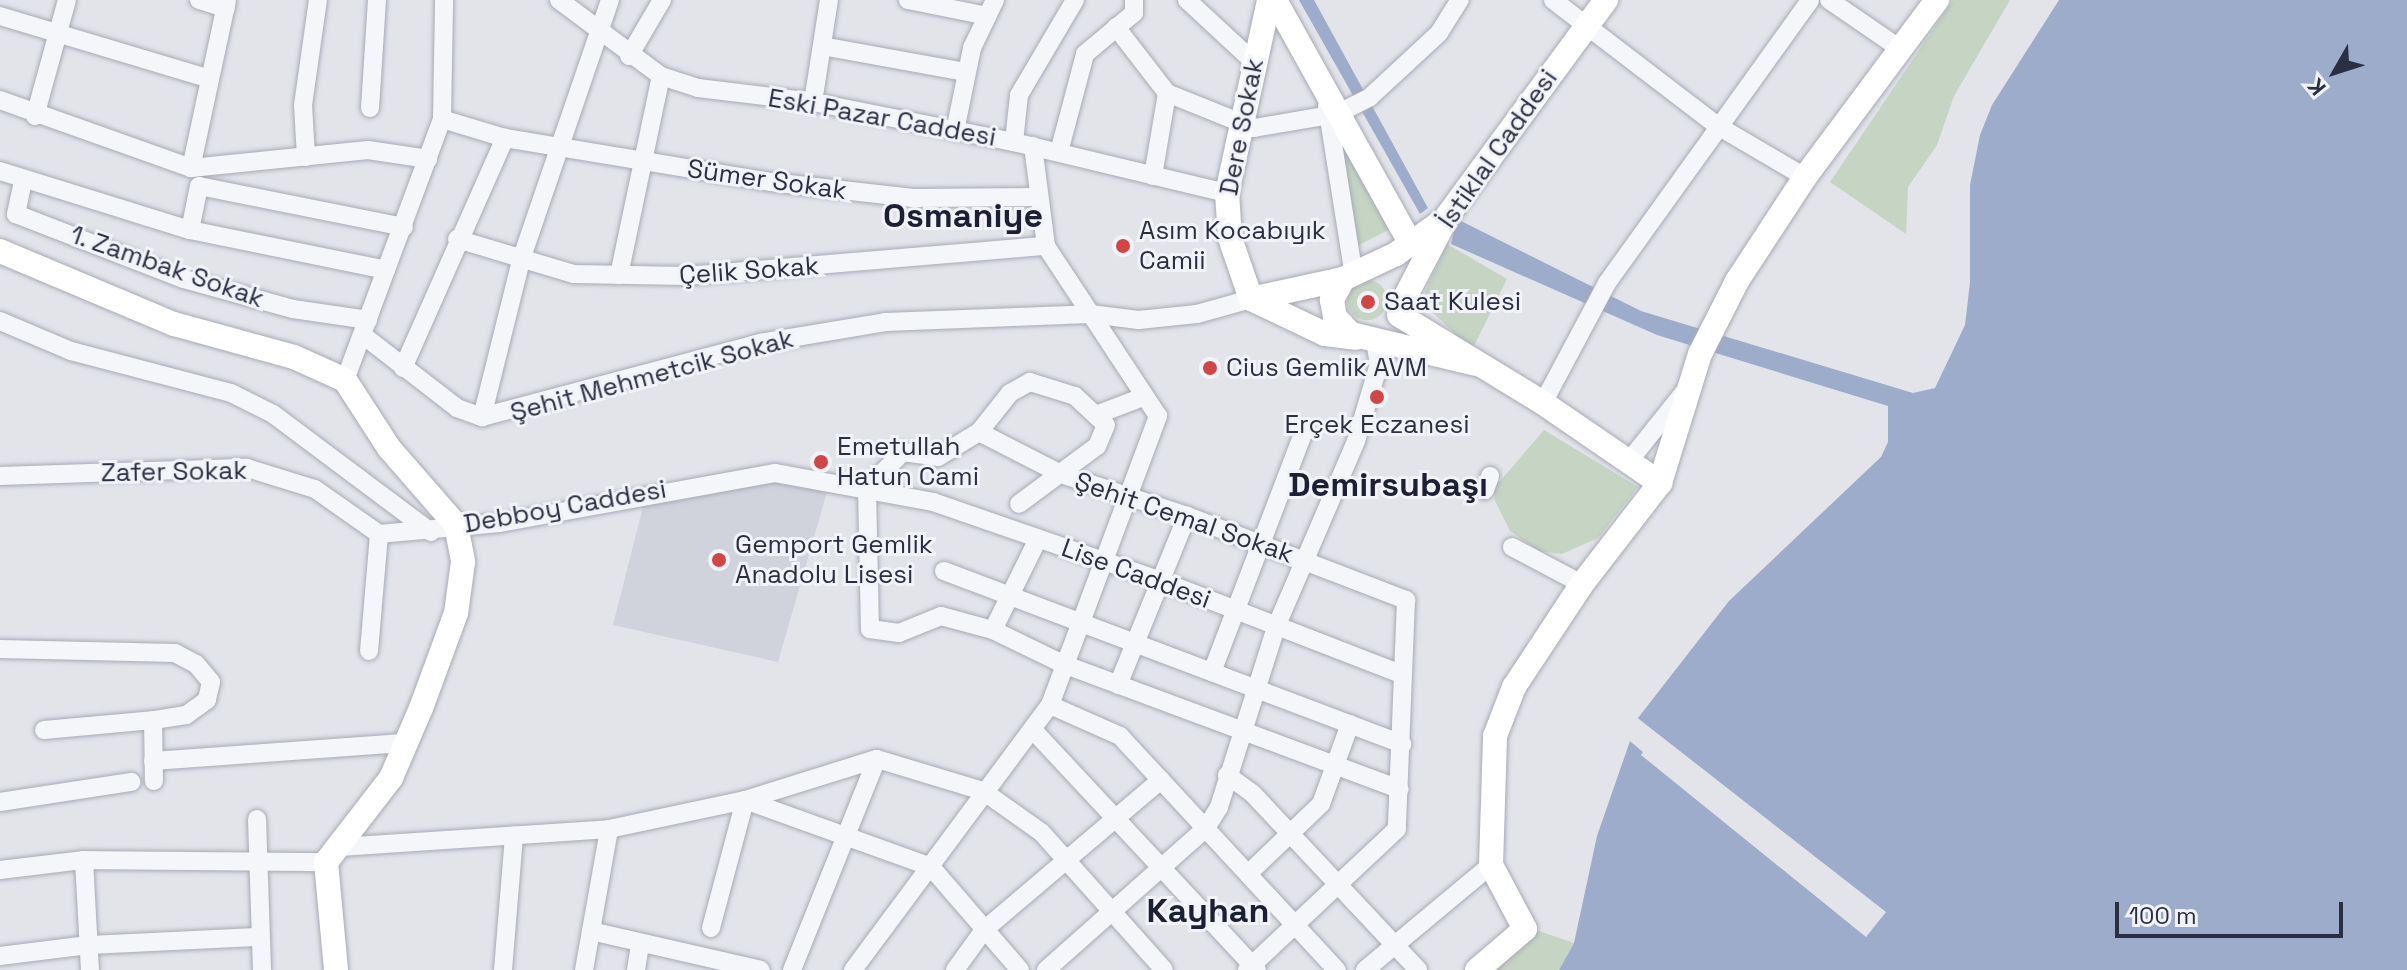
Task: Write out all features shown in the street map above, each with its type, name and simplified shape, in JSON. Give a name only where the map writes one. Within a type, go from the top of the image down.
[{"type":"street","points":[[35,116],[67,0]]},
{"type":"street","points":[[191,168],[226,4],[199,0]]},
{"type":"street","points":[[306,157],[303,105],[318,0]]},
{"type":"street","points":[[370,108],[377,0]]},
{"type":"street","points":[[345,380],[442,119],[444,0]]},
{"type":"street","name":"Eski Pazar Caddesi","points":[[559,0],[629,56],[661,76],[698,88],[813,102],[1033,146],[1227,193]]},
{"type":"street","points":[[482,417],[522,257],[610,0]]},
{"type":"street","points":[[629,56],[662,0]]},
{"type":"street","points":[[813,102],[829,0]]},
{"type":"street","points":[[908,0],[991,8],[965,72],[955,131]]},
{"type":"street","points":[[1014,142],[1019,95],[1075,0]]},
{"type":"street","points":[[1059,152],[1085,54],[1134,13],[1134,0]]},
{"type":"street","points":[[1187,0],[1254,62]]},
{"type":"street","name":"Dere Sokak","points":[[1251,299],[1230,238],[1227,193],[1269,0]]},
{"type":"street","points":[[1275,0],[1341,106],[1432,234],[1421,309],[1447,345]]},
{"type":"street","points":[[1116,27],[1167,93],[1254,128],[1341,106],[1431,42],[1460,0]]},
{"type":"street","points":[[1553,0],[1718,126],[1805,177]]},
{"type":"street","name":"İstiklal Caddesi","points":[[1400,310],[1432,234],[1606,0]]},
{"type":"street","points":[[1543,403],[1596,311],[1607,283],[1810,0]]},
{"type":"street","points":[[1829,0],[1902,50]]},
{"type":"street","points":[[1477,970],[1525,929],[1491,865],[1495,736],[1521,674],[1582,584],[1660,483],[1700,354],[1714,323],[1805,177],[1937,0]]},
{"type":"street","points":[[0,16],[210,79]]},
{"type":"street","points":[[822,46],[965,72]]},
{"type":"street","points":[[619,275],[661,76]]},
{"type":"street","points":[[1153,176],[1167,93]]},
{"type":"street","points":[[0,100],[35,116],[191,168],[368,150],[428,159]]},
{"type":"street","points":[[1341,106],[1355,272],[1332,300],[1335,317],[1351,334],[1374,337],[1476,364]]},
{"type":"street","name":"Sümer Sokak","points":[[442,119],[505,138],[641,162],[913,198],[1037,197]]},
{"type":"street","points":[[403,368],[457,239],[505,138]]},
{"type":"street","points":[[853,970],[931,867],[983,791],[1050,705],[1158,416],[1046,246],[1037,197],[1033,146]]},
{"type":"street","points":[[0,171],[23,181],[190,230],[386,270]]},
{"type":"street","name":"1. Zambak Sokak","points":[[23,181],[16,214],[184,279],[366,328]]},
{"type":"street","points":[[190,230],[199,186],[404,227]]},
{"type":"street","points":[[1251,299],[1355,272],[1432,234]]},
{"type":"street","name":"Çelik Sokak","points":[[457,239],[574,274],[686,276],[1046,246]]},
{"type":"street","points":[[0,251],[174,324],[294,357],[345,380],[389,448],[456,525],[463,562],[456,613],[391,778],[333,854],[336,970]]},
{"type":"street","points":[[1355,272],[1395,281],[1400,310],[1447,345],[1543,403],[1660,483]]},
{"type":"street","points":[[1251,299],[1333,337],[1374,337],[1400,310]]},
{"type":"street","name":"Şehit Mehmetcik Sokak","points":[[366,328],[403,368],[457,408],[482,417],[760,343],[885,322],[1090,314],[1139,320],[1197,314],[1251,299]]},
{"type":"street","points":[[0,321],[71,351],[231,393],[273,414],[431,532]]},
{"type":"street","points":[[1046,970],[1161,864],[1206,828],[1219,807],[1276,627],[1306,561],[1374,382],[1379,364],[1374,337]]},
{"type":"street","points":[[1019,504],[1061,474],[1104,435],[1106,425],[1075,396],[1030,382],[1010,393],[979,432],[938,457],[903,452],[867,488],[870,629],[899,633],[941,616],[993,630],[1063,664],[1400,789]]},
{"type":"street","points":[[1629,461],[1690,386]]},
{"type":"street","points":[[1096,415],[1143,397]]},
{"type":"street","points":[[1212,672],[1304,431]]},
{"type":"street","name":"Şehit Cemal Sokak","points":[[979,432],[1061,474],[1130,495],[1406,600],[1401,674]]},
{"type":"street","name":"Zafer Sokak","points":[[0,476],[247,468],[315,489],[379,534]]},
{"type":"street","name":"Debboy Caddesi","points":[[379,534],[431,532],[456,525],[500,523],[775,473],[867,488]]},
{"type":"street","name":"Lise Caddesi","points":[[867,488],[933,502],[1103,559],[1401,674]]},
{"type":"street","points":[[1118,685],[1187,516]]},
{"type":"street","points":[[369,651],[379,534]]},
{"type":"street","points":[[993,630],[1038,539]]},
{"type":"street","points":[[1512,547],[1582,584]]},
{"type":"street","points":[[944,571],[1402,744]]},
{"type":"street","points":[[0,649],[175,653],[196,664],[211,682],[207,700],[186,715],[44,730]]},
{"type":"street","points":[[1033,730],[1116,815],[1252,968],[1397,829],[1402,744],[1401,674]]},
{"type":"street","points":[[1050,705],[1120,736],[1337,970]]},
{"type":"street","points":[[153,720],[154,781]]},
{"type":"street","points":[[1248,874],[1321,804],[1350,724]]},
{"type":"street","points":[[153,761],[406,743]]},
{"type":"street","points":[[792,970],[849,837],[877,759]]},
{"type":"street","points":[[0,870],[84,860],[258,861],[514,835],[609,829],[745,800],[877,759],[983,791],[1042,833],[1164,970]]},
{"type":"street","points":[[1227,775],[1290,833],[1418,970]]},
{"type":"street","points":[[955,970],[984,930],[1161,780]]},
{"type":"street","points":[[0,802],[131,782]]},
{"type":"street","points":[[745,800],[931,867],[1020,970]]},
{"type":"street","points":[[711,928],[745,800]]},
{"type":"street","points":[[257,819],[258,937],[262,970]]},
{"type":"street","points":[[584,970],[609,829]]},
{"type":"street","points":[[503,970],[514,835]]},
{"type":"street","points":[[84,860],[90,970]]},
{"type":"street","points":[[1365,970],[1491,865]]},
{"type":"street","points":[[591,931],[761,970]]},
{"type":"street","points":[[0,956],[88,945],[258,937]]},
{"type":"street","points":[[636,970],[640,944]]},
{"type":"shaded area","name":"Gemport Gemlik Anadolu Lisesi","points":[[747,478],[827,492],[778,662],[613,625],[646,495]]},
{"type":"green space","points":[[1953,0],[2010,0],[1954,96],[1937,145],[1908,187],[1906,234],[1830,182]]},
{"type":"green space","points":[[1336,127],[1392,228],[1357,246]]},
{"type":"green space","points":[[1447,244],[1507,279],[1472,350],[1427,307],[1425,292]]},
{"type":"green space","points":[[1367,280],[1381,286],[1387,300],[1381,314],[1367,320],[1353,314],[1347,300],[1353,286]]},
{"type":"green space","points":[[1544,430],[1638,487],[1598,538],[1562,554],[1539,551],[1510,531],[1495,501],[1494,488]]},
{"type":"green space","points":[[1536,930],[1574,943],[1559,970],[1494,970]]},
{"type":"water","points":[[1299,0],[1314,0],[1428,208],[1420,214]]},
{"type":"water","points":[[2059,0],[2407,0],[2407,970],[1559,970],[1574,943],[1597,836],[1638,718],[1729,601],[1881,457],[1888,442],[1888,406],[1657,335],[1451,244],[1457,219],[1641,311],[1913,393],[1935,388],[1965,325],[1970,282],[1970,185],[1980,135],[1992,105]]},
{"type":"pier","points":[[1635,716],[1886,912],[1866,937],[1641,755],[1643,752],[1625,737]]},
{"type":"place","name":"Asım Kocabıyık Camii","points":[[1123,246]]},
{"type":"place","name":"Saat Kulesi","points":[[1368,302]]},
{"type":"place","name":"Cius Gemlik AVM","points":[[1210,368]]},
{"type":"place","name":"Erçek Eczanesi","points":[[1377,397]]},
{"type":"place","name":"Emetullah Hatun Cami","points":[[821,462]]},
{"type":"place","name":"Gemport Gemlik Anadolu Lisesi","points":[[719,560]]},
{"type":"district","name":"Osmaniye","points":[[963,216]]},
{"type":"district","name":"Demirsubaşı","points":[[1388,485]]},
{"type":"district","name":"Kayhan","points":[[1208,911]]}]
